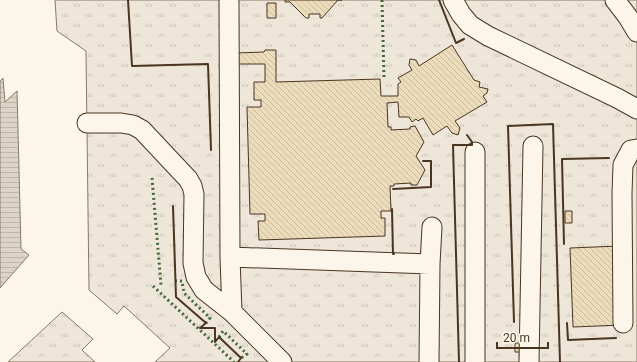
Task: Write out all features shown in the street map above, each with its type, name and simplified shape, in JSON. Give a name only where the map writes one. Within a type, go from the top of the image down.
[{"type":"lane","points":[[453,0],[461,14],[470,25],[488,36],[637,109]]},
{"type":"lane","points":[[615,0],[637,32]]},
{"type":"lane","points":[[229,2],[230,257],[232,312]]},
{"type":"lane","points":[[87,123],[121,123],[134,125],[142,130],[188,178],[194,194],[193,263],[196,277],[204,290],[232,312],[282,362]]},
{"type":"lane","points":[[529,362],[533,146]]},
{"type":"lane","points":[[623,322],[623,165],[631,150],[637,149]]},
{"type":"lane","points":[[475,152],[475,362]]},
{"type":"lane","points":[[429,362],[432,227]]},
{"type":"lane","points":[[230,257],[430,264]]},
{"type":"green space","points":[[55,0],[637,0],[637,362],[155,362],[170,348],[124,306],[117,314],[89,290],[86,51],[57,31]]},
{"type":"green space","points":[[62,312],[93,339],[82,350],[95,362],[8,362]]},
{"type":"shaded area","points":[[3,78],[5,102],[17,91],[21,249],[29,255],[0,288],[0,81]]},
{"type":"building","points":[[285,0],[338,0],[322,18],[320,18],[320,14],[309,14],[309,18],[306,18],[290,2],[285,2]]},
{"type":"building","points":[[267,3],[276,3],[276,18],[267,18]]},
{"type":"building","points":[[452,45],[474,80],[480,82],[479,87],[488,89],[487,93],[483,96],[487,102],[455,121],[460,128],[458,135],[452,133],[447,126],[433,135],[423,118],[418,121],[416,119],[412,122],[409,117],[399,117],[398,102],[387,103],[388,127],[391,127],[391,130],[410,129],[410,127],[415,126],[424,142],[416,156],[425,170],[417,185],[411,185],[411,183],[394,184],[394,186],[390,186],[391,211],[381,211],[381,218],[385,218],[385,236],[259,240],[258,221],[265,221],[265,214],[250,214],[247,107],[261,107],[261,100],[254,100],[254,82],[265,82],[265,64],[236,64],[236,53],[276,50],[276,82],[380,79],[381,96],[398,96],[398,84],[401,82],[398,78],[412,70],[409,65],[410,59],[416,60],[419,66]]},
{"type":"building","points":[[565,211],[572,211],[572,223],[565,223]]},
{"type":"building","points":[[619,246],[622,325],[573,327],[570,248]]},
{"type":"building","points":[[515,343],[528,343],[528,352],[515,352]]},
{"type":"hedge","points":[[382,0],[384,78]]},
{"type":"hedge","points":[[152,178],[161,285]]},
{"type":"hedge","points":[[175,281],[182,281],[184,293],[210,318],[206,323]]},
{"type":"hedge","points":[[153,286],[234,362]]},
{"type":"hedge","points":[[219,337],[223,331],[247,354],[241,358]]},
{"type":"wall","points":[[128,0],[132,66],[208,64],[211,150]]},
{"type":"wall","points":[[439,0],[456,43],[464,39]]},
{"type":"wall","points":[[514,322],[508,126],[553,124],[560,362]]},
{"type":"wall","points":[[459,362],[453,145],[472,145],[472,142],[467,135]]},
{"type":"wall","points":[[564,244],[562,159],[609,158]]},
{"type":"wall","points":[[393,189],[431,187],[431,161],[423,161]]},
{"type":"wall","points":[[173,206],[176,297],[206,323],[200,328],[215,328],[215,342],[219,337],[241,358],[238,362]]},
{"type":"wall","points":[[392,209],[394,254]]},
{"type":"wall","points":[[567,323],[568,340],[616,338]]}]
